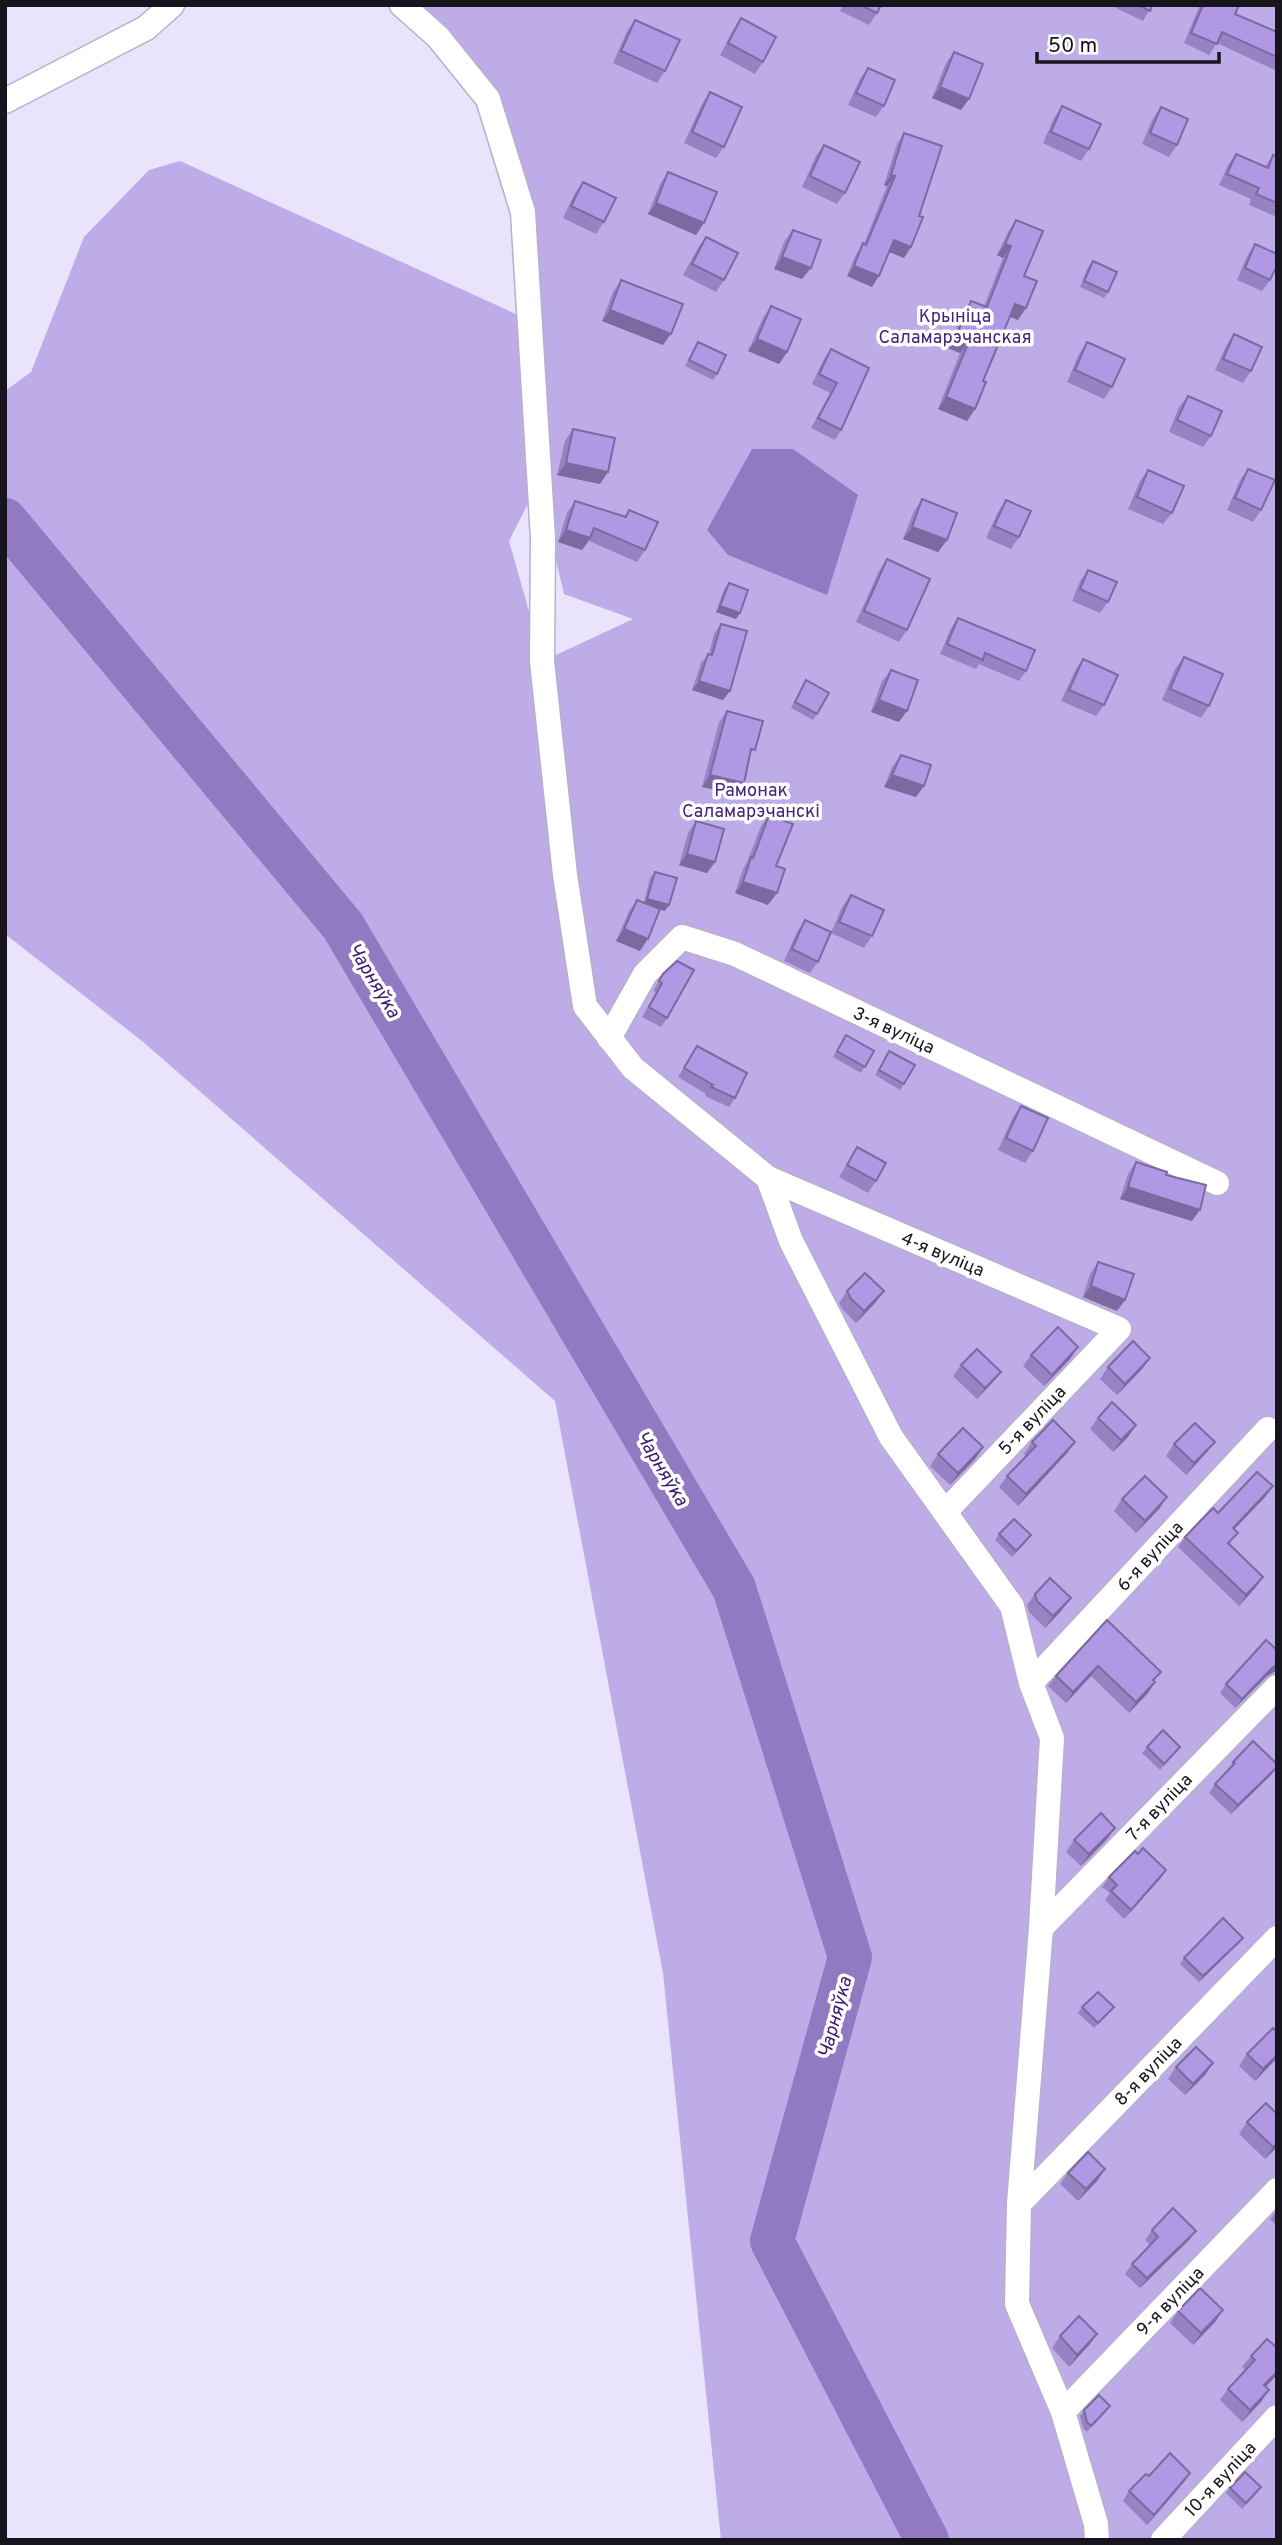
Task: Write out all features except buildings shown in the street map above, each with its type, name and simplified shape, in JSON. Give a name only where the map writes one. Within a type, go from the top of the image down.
[{"type":"street","points":[[5,101],[146,28],[172,5]]},
{"type":"street","points":[[402,5],[438,37],[488,99],[523,212],[543,538],[544,679],[565,875],[585,1006],[633,1068],[768,1178],[791,1241],[891,1437],[1012,1606],[1031,1683],[1052,1738],[1041,1928],[1019,2204],[1017,2304],[1063,2412],[1096,2524],[1097,2540]]},
{"type":"street","name":"3-я вуліца","points":[[609,1038],[645,974],[682,937],[735,954],[1217,1183]]},
{"type":"street","name":"4-я вуліца","points":[[768,1178],[1119,1329]]},
{"type":"street","name":"5-я вуліца","points":[[946,1511],[1119,1329]]},
{"type":"street","name":"6-я вуліца","points":[[1031,1683],[1268,1429]]},
{"type":"street","name":"7-я вуліца","points":[[1041,1928],[1277,1686]]},
{"type":"street","name":"8-я вуліца","points":[[1019,2204],[1277,1938]]},
{"type":"street","name":"9-я вуліца","points":[[1063,2412],[1277,2190]]},
{"type":"street","name":"10-я вуліца","points":[[1163,2540],[1277,2417]]},
{"type":"green space","points":[[416,5],[1277,5],[1277,2540],[721,2540],[663,1973],[555,1401],[142,1041],[5,934],[5,391],[31,372],[84,237],[149,170],[180,161],[529,320],[523,212],[488,99]],"holes":[[[538,484],[564,594],[633,619],[543,661],[509,541]]]},
{"type":"shaded area","points":[[752,449],[793,449],[858,495],[827,595],[728,555],[707,530]]},
{"type":"waterway","name":"Чарняўка","points":[[5,520],[343,926],[734,1588],[850,1957],[772,2241],[927,2540]]},
{"type":"park label","name":"Крыніца Саламарэчанская","points":[[955,326]]},
{"type":"park label","name":"Рамонак Саламарэчанскі","points":[[751,800]]}]
